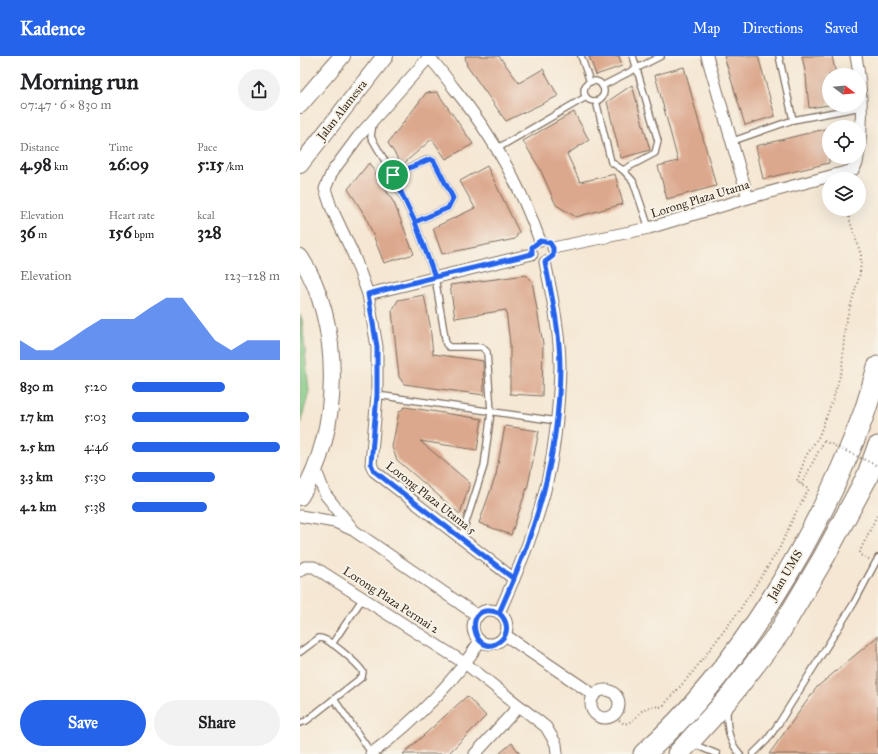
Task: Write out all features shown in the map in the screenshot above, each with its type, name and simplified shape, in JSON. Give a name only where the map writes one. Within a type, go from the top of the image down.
[{"type":"highway","name":"Jalan UMS","points":[[644,754],[705,691],[754,627],[826,502],[863,416],[878,367]]},
{"type":"highway","name":"Jalan UMS","points":[[678,754],[728,699],[779,633],[824,557],[867,476],[878,447]]},
{"type":"highway","points":[[703,752],[727,713],[752,682],[768,647]]},
{"type":"street","points":[[300,105],[342,56]]},
{"type":"street","name":"Jalan Alamesra","points":[[300,165],[385,56]]},
{"type":"street","points":[[429,56],[474,112],[498,148],[530,213],[540,241]]},
{"type":"street","name":"Lorong Plaza Utama 5","points":[[429,56],[358,136],[332,172],[326,189],[331,207],[354,256],[368,294],[377,347],[377,395],[370,456],[374,471],[514,579]]},
{"type":"street","points":[[707,56],[748,198]]},
{"type":"street","points":[[856,56],[858,68]]},
{"type":"street","name":"Lorong Plaza Utama","points":[[553,248],[649,228],[748,198],[853,170],[857,164]]},
{"type":"street","points":[[540,241],[550,243],[553,248],[553,256],[545,262],[538,261],[532,254],[532,247],[540,241]]},
{"type":"street","points":[[368,294],[532,254]]},
{"type":"street","points":[[300,257],[321,301],[331,342],[333,385],[328,427],[315,468],[300,497]]},
{"type":"street","points":[[499,613],[514,579],[536,521],[547,480],[557,421],[560,366],[554,306],[545,262]]},
{"type":"street","points":[[315,468],[325,494],[353,530]]},
{"type":"street","points":[[300,516],[335,522],[353,530],[478,616]]},
{"type":"street","name":"Lorong Plaza Permai 2","points":[[300,571],[305,567],[314,567],[466,664],[546,727],[556,744],[557,754]]},
{"type":"street","points":[[488,611],[499,613],[503,616],[507,626],[505,635],[501,640],[491,644],[480,641],[474,632],[473,626],[478,616],[488,611]]},
{"type":"street","points":[[505,635],[594,695]]},
{"type":"street","points":[[372,754],[437,696],[466,664],[480,641]]},
{"type":"street","points":[[602,690],[611,691],[615,694],[619,703],[613,715],[605,718],[596,715],[593,712],[590,703],[594,695],[602,690]]},
{"type":"street","points":[[474,754],[519,706]]},
{"type":"lane","points":[[581,56],[590,82]]},
{"type":"lane","points":[[624,170],[655,153],[658,148],[658,141],[633,56]]},
{"type":"lane","points":[[602,86],[661,56]]},
{"type":"lane","points":[[779,56],[793,120]]},
{"type":"lane","points":[[596,81],[602,86],[603,95],[596,101],[590,101],[586,97],[583,90],[590,82],[596,81]]},
{"type":"lane","points":[[498,148],[586,97]]},
{"type":"lane","points":[[596,101],[611,162],[624,170],[633,181],[649,228]]},
{"type":"lane","points":[[733,142],[793,120],[835,112]]},
{"type":"lane","points":[[374,119],[371,137],[393,175],[415,222],[435,277],[447,346],[486,348],[491,412],[484,466],[461,538]]},
{"type":"lane","points":[[393,175],[430,159],[434,161],[453,198],[448,208],[415,222]]},
{"type":"lane","points":[[377,395],[557,421]]},
{"type":"lane","points":[[753,754],[767,740],[779,723],[854,603],[877,560]]},
{"type":"lane","points":[[332,644],[364,598]]},
{"type":"lane","points":[[300,652],[319,638],[326,639],[363,672],[362,677],[306,721],[300,723]]},
{"type":"lane","points":[[334,699],[372,754]]},
{"type":"lane","points":[[727,713],[729,735],[732,743],[740,754]]},
{"type":"path","points":[[613,715],[624,724],[631,721],[645,708],[651,705],[662,707],[692,673],[739,612],[779,550],[796,512],[809,489],[797,481],[806,456],[819,436],[833,399],[842,369],[845,324],[860,274],[861,255],[849,216]]},
{"type":"path","points":[[801,485],[824,441],[878,466]]},
{"type":"path","points":[[877,560],[860,555],[860,552],[878,513]]},
{"type":"green space","points":[[300,315],[302,319],[309,391],[300,426]]},
{"type":"building","points":[[465,56],[499,56],[519,83],[543,69],[558,96],[506,121],[467,66]]},
{"type":"building","points":[[589,56],[619,56],[622,66],[596,75]]},
{"type":"building","points":[[724,56],[758,56],[775,116],[745,125]]},
{"type":"building","points":[[802,56],[832,56],[835,68],[822,68],[822,106],[809,108],[806,76]]},
{"type":"building","points":[[684,67],[716,186],[667,199],[658,166],[678,161],[655,75]]},
{"type":"building","points":[[632,85],[650,150],[621,158],[607,102]]},
{"type":"building","points":[[437,92],[473,144],[446,159],[432,139],[402,165],[388,143],[426,93]]},
{"type":"building","points":[[574,112],[589,140],[567,154],[580,182],[615,174],[623,204],[576,217],[556,205],[540,169],[523,141]]},
{"type":"building","points":[[822,130],[822,164],[825,164],[763,179],[756,146]]},
{"type":"building","points":[[369,163],[394,203],[414,254],[384,263],[366,217],[348,189]]},
{"type":"building","points":[[487,166],[519,232],[515,239],[442,254],[433,228],[475,208],[460,181]]},
{"type":"building","points":[[526,275],[532,281],[543,344],[542,396],[510,394],[510,344],[506,310],[455,318],[450,285]]},
{"type":"building","points":[[424,295],[430,325],[433,354],[483,361],[484,395],[404,384],[399,377],[392,311],[398,300]]},
{"type":"building","points":[[405,407],[482,419],[477,450],[420,441],[470,483],[460,514],[397,460],[392,447],[399,412]]},
{"type":"building","points":[[505,426],[539,431],[528,485],[511,535],[479,523],[496,475]]},
{"type":"building","points":[[878,636],[878,754],[769,754],[817,687]]},
{"type":"building","points":[[467,696],[486,716],[448,754],[403,754]]},
{"type":"building","points":[[512,743],[520,754],[499,754]]},
{"type":"route","points":[[393,175],[415,222],[435,277],[368,294],[377,347],[377,395],[370,456],[371,464],[374,471],[514,579],[499,613],[503,616],[507,626],[505,635],[496,643],[485,644],[480,641],[476,637],[473,626],[478,616],[482,613],[488,611],[499,613],[514,579],[536,521],[549,473],[557,421],[560,366],[554,306],[545,262],[553,256],[554,252],[552,245],[543,240],[534,244],[532,247],[532,254],[435,277],[415,222],[448,208],[453,198],[434,161],[430,159],[424,160],[393,175]]}]
